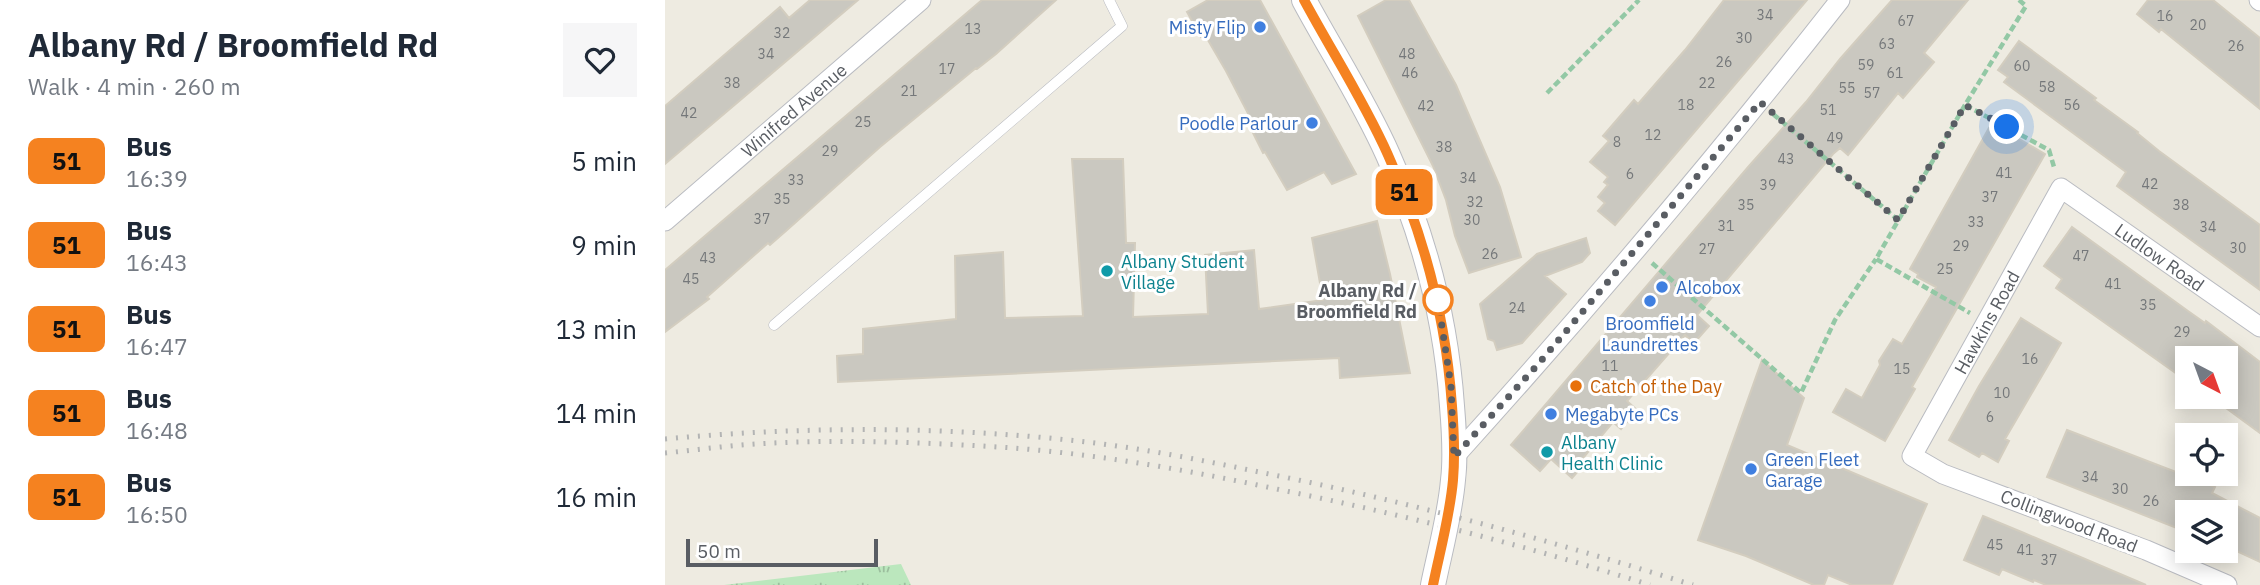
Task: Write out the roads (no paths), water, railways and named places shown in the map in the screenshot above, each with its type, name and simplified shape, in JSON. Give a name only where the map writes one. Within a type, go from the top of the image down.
[{"type":"street","name":"Winifred Avenue","points":[[665,221],[921,0]]},
{"type":"street","points":[[1454,457],[1540,362],[1636,249],[1760,102],[1840,0]]},
{"type":"street","points":[[1312,3],[1388,153],[1422,241],[1438,300],[1451,386],[1454,457],[1453,482],[1433,585]]},
{"type":"street","name":"Hawkins Road","points":[[1912,456],[2061,188]]},
{"type":"street","name":"Ludlow Road","points":[[2061,188],[2260,327]]},
{"type":"street","name":"Collingwood Road","points":[[1912,456],[1943,474],[2146,550],[2227,585]]},
{"type":"lane","points":[[773,325],[1122,26],[1109,0]]},
{"type":"railway","points":[[665,439],[771,432],[876,430],[981,433],[1109,445],[1319,484],[1534,538],[1693,585]]},
{"type":"railway","points":[[665,453],[755,444],[877,442],[998,447],[1107,458],[1378,511],[1515,545],[1650,585]]},
{"type":"place","name":"Misty Flip","points":[[1260,27]]},
{"type":"place","name":"Poodle Parlour","points":[[1312,123]]},
{"type":"place","name":"Albany Student Village","points":[[1107,271]]},
{"type":"place","name":"Alcobox","points":[[1662,287]]},
{"type":"place","name":"Albany Rd / Broomfield Rd","points":[[1438,300]]},
{"type":"place","name":"Broomfield Laundrettes","points":[[1650,301]]},
{"type":"place","name":"Catch of the Day","points":[[1576,386]]},
{"type":"place","name":"Megabyte PCs","points":[[1551,414]]},
{"type":"place","name":"Albany Health Clinic","points":[[1547,452]]},
{"type":"place","name":"Green Fleet Garage","points":[[1751,469]]}]
